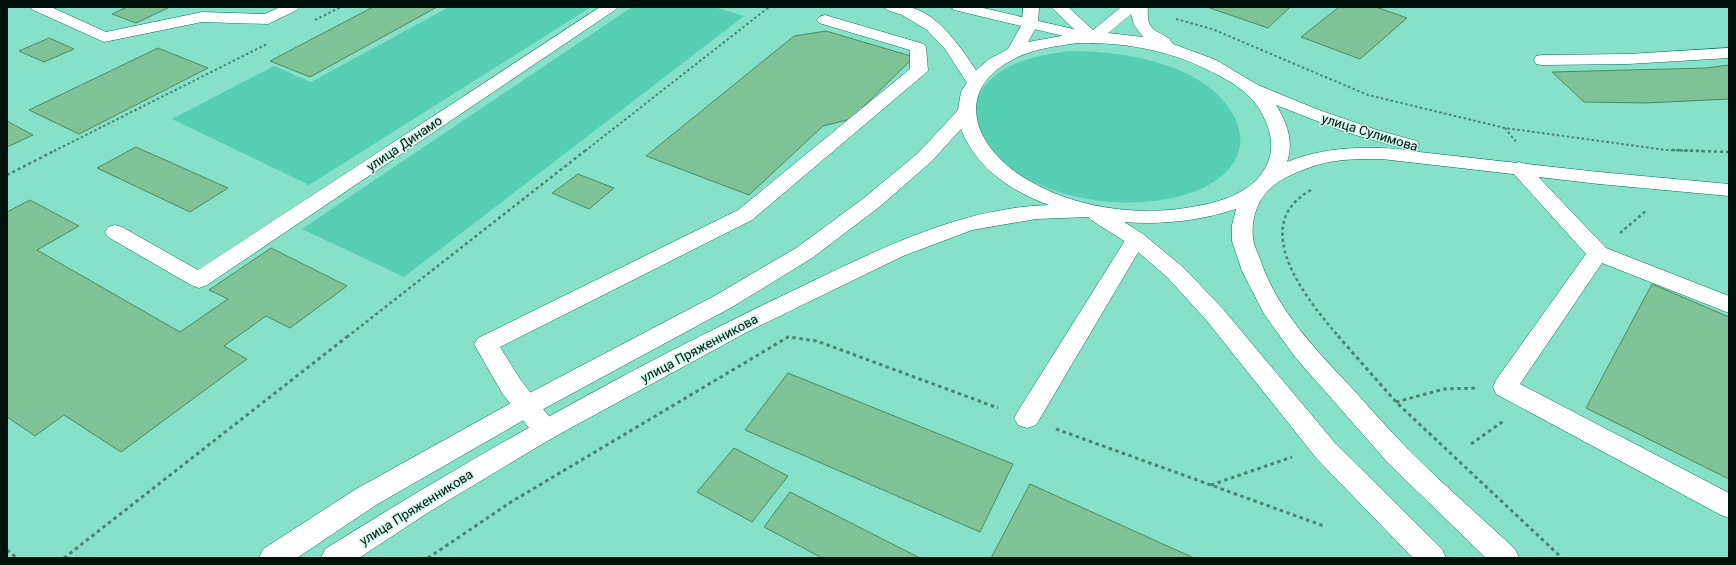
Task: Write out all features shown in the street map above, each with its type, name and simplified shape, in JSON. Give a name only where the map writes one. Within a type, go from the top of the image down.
[{"type":"main road","points":[[38,7],[104,37],[202,17],[268,19],[292,7]]},
{"type":"main road","name":"улица Динамо","points":[[115,232],[199,280],[610,7]]},
{"type":"main road","points":[[892,7],[919,17],[937,29],[949,43],[975,82]]},
{"type":"main road","points":[[961,8],[995,7]]},
{"type":"main road","points":[[1014,53],[1030,24],[1031,7]]},
{"type":"main road","points":[[1059,7],[1093,38]]},
{"type":"main road","points":[[961,8],[1093,38],[1137,8],[1143,30],[1156,40],[1179,51],[1207,61],[1250,88],[1267,105],[1281,132],[1280,159],[1246,209],[1242,225],[1243,241],[1253,271],[1272,308],[1303,351],[1398,456],[1505,558]]},
{"type":"main road","points":[[545,430],[511,386],[486,344],[745,215],[919,72],[918,47],[825,20]]},
{"type":"main road","points":[[1179,51],[1134,40],[1093,38],[1054,41],[1026,48],[1014,53],[995,63],[975,82],[968,97],[966,112],[967,122],[973,138],[992,163],[1011,177],[1030,188],[1059,201],[1090,210],[1136,239],[1176,273],[1215,315],[1326,451],[1432,558]]},
{"type":"main road","points":[[1542,60],[1636,59],[1729,53]]},
{"type":"main road","name":"улица Сулимова","points":[[1250,88],[1313,114],[1390,140],[1493,164]]},
{"type":"main road","points":[[273,558],[366,497],[526,406],[724,301],[804,253],[883,193],[925,157],[966,112]]},
{"type":"main road","name":"улица Сулимова","points":[[1090,210],[1121,215],[1160,217],[1200,213],[1230,204],[1294,166],[1321,157],[1348,153],[1382,152],[1493,164],[1599,178],[1729,190]]},
{"type":"main road","points":[[1518,168],[1598,253],[1729,305]]},
{"type":"main road","name":"улица Пряженникова","points":[[335,558],[419,504],[545,430],[741,325],[894,251],[967,224],[1036,212],[1090,210]]},
{"type":"main road","points":[[1027,418],[1136,239]]},
{"type":"main road","points":[[1598,253],[1505,387],[1729,506]]},
{"type":"path","points":[[313,21],[341,7]]},
{"type":"path","points":[[64,558],[769,7]]},
{"type":"path","points":[[1137,8],[1212,28],[1297,66],[1368,95],[1504,128],[1666,150],[1729,152]]},
{"type":"path","points":[[7,176],[272,42]]},
{"type":"path","points":[[1315,188],[1304,193],[1293,202],[1284,219],[1283,234],[1284,251],[1294,275],[1320,316],[1396,402],[1562,558]]},
{"type":"path","points":[[1639,209],[1654,210]]},
{"type":"path","points":[[428,558],[512,502],[788,337],[817,342],[1324,526]]},
{"type":"path","points":[[1471,444],[1505,420],[1505,387]]},
{"type":"path","points":[[1396,402],[1444,389]]},
{"type":"path","points":[[1211,485],[1300,454]]},
{"type":"path","points":[[7,550],[17,558]]},
{"type":"green space","points":[[449,7],[591,7],[309,185],[172,119],[274,66],[311,82]]},
{"type":"green space","points":[[632,7],[714,7],[744,16],[404,277],[302,229]]},
{"type":"green space","points":[[1068,51],[1114,54],[1139,58],[1163,64],[1186,73],[1206,85],[1223,101],[1238,125],[1240,147],[1234,162],[1222,176],[1207,186],[1181,196],[1150,201],[1105,201],[1082,198],[1059,192],[1018,174],[1000,161],[977,131],[976,98],[990,80],[1009,67],[1032,58]]},
{"type":"building","points":[[127,7],[170,7],[136,23],[112,14]]},
{"type":"building","points":[[373,7],[437,7],[310,77],[270,61]]},
{"type":"building","points":[[1207,7],[1290,7],[1268,28]]},
{"type":"building","points":[[1339,7],[1376,7],[1407,18],[1360,59],[1301,37]]},
{"type":"building","points":[[826,31],[914,57],[851,119],[823,126],[749,195],[646,156],[794,36]]},
{"type":"building","points":[[49,38],[74,49],[44,62],[19,51]]},
{"type":"building","points":[[158,48],[208,68],[79,134],[29,110]]},
{"type":"building","points":[[1729,65],[1729,99],[1646,103],[1584,102],[1552,72],[1706,68]]},
{"type":"building","points":[[7,121],[33,135],[7,147]]},
{"type":"building","points":[[136,147],[228,188],[190,212],[97,168]]},
{"type":"building","points":[[578,174],[614,188],[589,209],[552,193]]},
{"type":"building","points":[[30,200],[79,226],[37,250],[180,332],[228,299],[209,290],[271,248],[347,286],[290,328],[266,316],[224,346],[247,359],[121,452],[64,415],[35,436],[7,417],[7,212]]},
{"type":"building","points":[[1652,284],[1729,317],[1729,479],[1586,408]]},
{"type":"building","points":[[788,373],[1013,464],[980,532],[745,430]]},
{"type":"building","points":[[734,448],[788,476],[752,522],[697,492]]},
{"type":"building","points":[[1030,484],[1194,558],[991,558]]},
{"type":"building","points":[[790,492],[920,558],[822,558],[764,527]]}]
